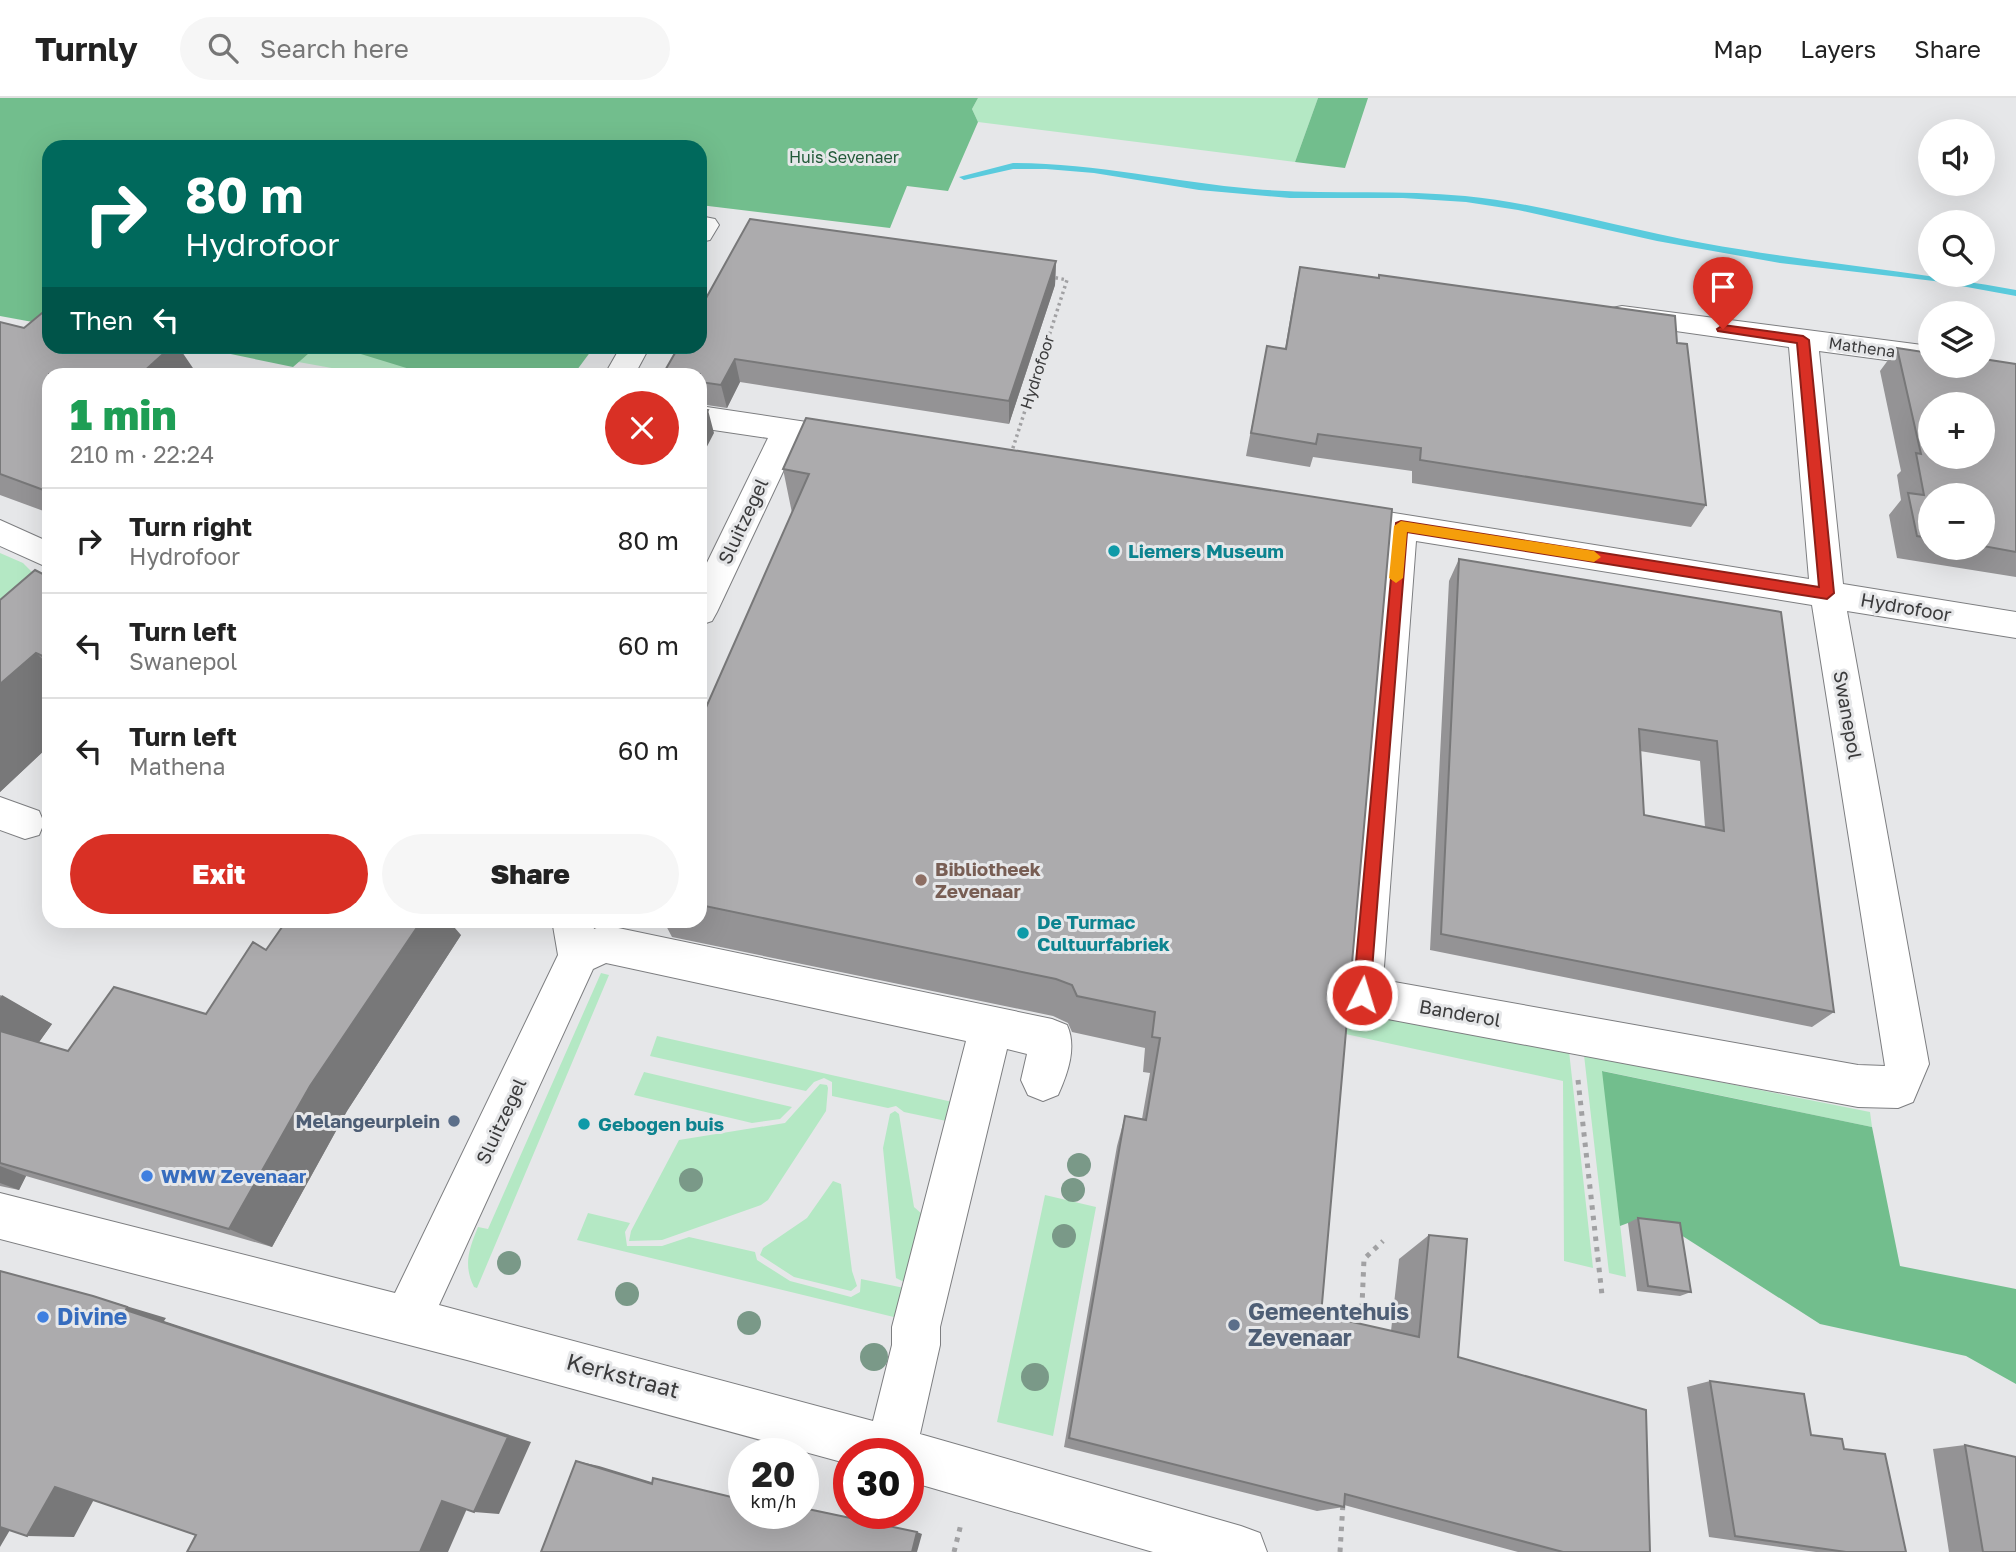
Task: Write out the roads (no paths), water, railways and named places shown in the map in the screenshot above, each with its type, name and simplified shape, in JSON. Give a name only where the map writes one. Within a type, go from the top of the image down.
[{"type":"street","name":"Mathena","points":[[1597,312],[1918,354]]},
{"type":"street","name":"Swanepol","points":[[1803,340],[1827,593],[1907,1064],[1898,1087]]},
{"type":"street","points":[[707,418],[878,444]]},
{"type":"street","name":"Sluitzegel","points":[[707,597],[787,430]]},
{"type":"street","name":"Hydrofoor","points":[[1346,518],[2016,625]]},
{"type":"street","name":"Banderol","points":[[1401,526],[1362,995],[1858,1086],[1898,1087]]},
{"type":"street","points":[[0,532],[42,553]]},
{"type":"street","points":[[575,938],[1052,1039],[1043,1080]]},
{"type":"street","name":"Sluitzegel","points":[[408,1319],[575,938]]},
{"type":"street","points":[[894,1438],[916,1345],[916,1327],[991,1026]]},
{"type":"street","name":"Kerkstraat","points":[[0,1216],[408,1319],[850,1438]]},
{"type":"street","name":"Kerkstraat","points":[[924,1459],[1241,1552]]},
{"type":"waterway","points":[[964,177],[1013,166],[1046,166],[1094,170],[1199,187],[1290,195],[1403,195],[1466,199],[1780,260],[1934,278],[2016,293]]},
{"type":"place","name":"Liemers Museum","points":[[1114,551]]},
{"type":"place","name":"Bibliotheek Zevenaar","points":[[921,880]]},
{"type":"place","name":"De Turmac Cultuurfabriek","points":[[1023,933]]},
{"type":"place","name":"Melangeurplein","points":[[454,1121]]},
{"type":"place","name":"Gebogen buis","points":[[584,1124]]},
{"type":"place","name":"WMW Zevenaar","points":[[147,1176]]},
{"type":"place","name":"Divine","points":[[43,1317]]},
{"type":"place","name":"Gemeentehuis Zevenaar","points":[[1234,1325]]},
{"type":"park label","name":"Huis Sevenaer","points":[[844,157]]}]
